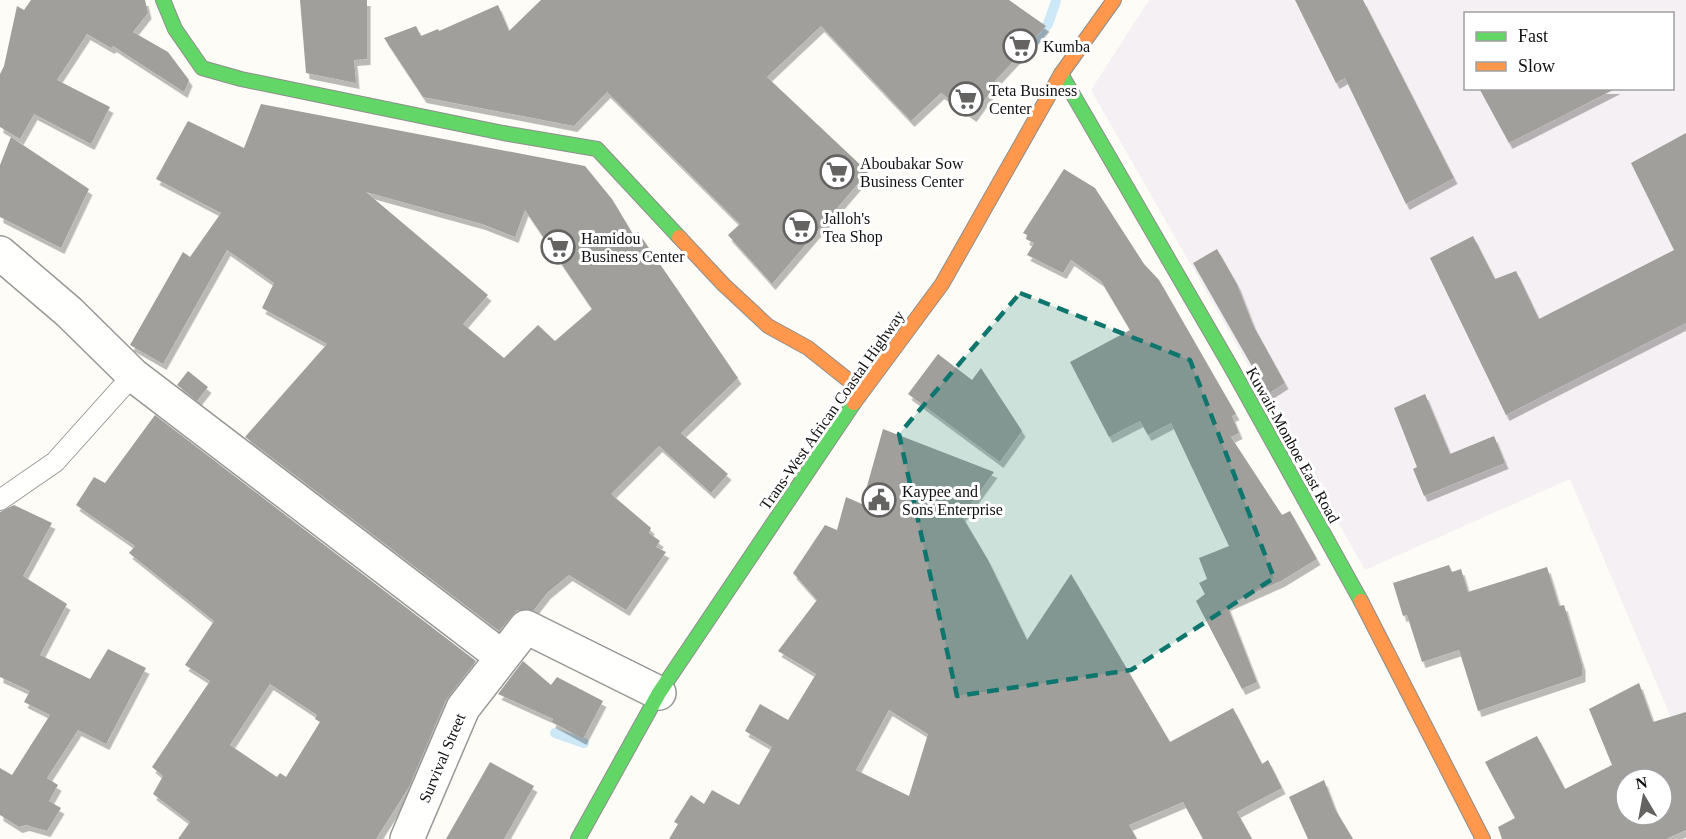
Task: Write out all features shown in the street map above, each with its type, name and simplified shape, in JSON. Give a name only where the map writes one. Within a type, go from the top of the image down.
[{"type":"main road","points":[[163,0],[175,29],[201,68],[241,79],[503,133],[597,149],[724,285],[768,326],[808,348],[862,391]]},
{"type":"main road","name":"Trans-West African Coastal Highway","points":[[578,839],[659,693],[862,391],[942,284],[1061,74],[1114,0]]},
{"type":"main road","name":"Kuwait-Monboe East Road","points":[[1061,74],[1102,139],[1290,470],[1405,682],[1483,839]]},
{"type":"street","points":[[0,253],[69,312],[133,375],[502,657]]},
{"type":"street","name":"Survival Street","points":[[407,839],[464,708],[526,627],[659,693]]},
{"type":"lane","points":[[0,500],[55,462],[133,375]]},
{"type":"highlighted area","points":[[1020,293],[1190,360],[1274,578],[1131,670],[957,696],[899,434]]},
{"type":"shaded area","points":[[1149,0],[1686,0],[1686,753],[1570,479],[1365,570],[1091,90]]},
{"type":"building","points":[[31,0],[145,0],[148,13],[133,32],[168,52],[189,80],[184,92],[113,46],[111,48],[87,34],[57,80],[110,107],[91,144],[34,114],[20,139],[0,127],[0,74],[4,66],[17,6],[24,10]]},
{"type":"building","points":[[300,0],[367,0],[367,59],[354,60],[356,83],[306,73]]},
{"type":"building","points":[[541,0],[1009,0],[1046,26],[995,81],[997,83],[973,116],[941,93],[911,121],[821,26],[767,77],[868,172],[772,284],[728,235],[740,224],[607,92],[574,126],[423,97],[384,38],[416,26],[421,36],[438,29],[439,31],[498,5],[509,31]]},
{"type":"building","points":[[1295,0],[1363,0],[1454,178],[1406,204],[1345,78],[1336,83]]},
{"type":"building","points":[[1480,90],[1613,90],[1509,143]]},
{"type":"building","points":[[261,104],[585,166],[612,199],[634,236],[638,232],[738,378],[681,433],[728,474],[711,493],[659,446],[611,494],[651,528],[649,533],[660,541],[656,547],[666,552],[626,610],[569,575],[547,593],[534,610],[517,610],[499,631],[245,437],[327,344],[262,308],[274,283],[227,250],[163,364],[130,345],[183,252],[190,257],[221,213],[156,179],[188,121],[244,148]],"holes":[[[366,192],[482,224],[515,237],[525,210],[592,309],[555,341],[538,325],[504,358],[463,324],[488,295]]]},
{"type":"building","points":[[1686,133],[1686,323],[1506,415],[1430,258],[1473,236],[1495,279],[1516,271],[1539,319],[1674,250],[1631,163]]},
{"type":"building","points":[[11,137],[89,189],[61,248],[0,217],[0,165]]},
{"type":"building","points":[[1064,169],[1095,188],[1144,264],[1159,280],[1236,414],[1232,416],[1239,433],[1231,437],[1282,515],[1290,511],[1317,559],[1281,581],[1227,605],[1257,682],[1242,689],[1196,601],[1205,594],[1199,583],[1207,579],[1199,558],[1229,546],[1171,423],[1148,435],[1140,421],[1109,437],[1070,362],[1130,330],[1101,281],[1071,260],[1063,273],[1027,255],[1034,243],[1026,239],[1027,235],[1023,233]]},
{"type":"building","points":[[1217,249],[1237,284],[1253,325],[1285,383],[1268,394],[1193,263]]},
{"type":"building","points":[[938,354],[972,380],[981,368],[1022,431],[1000,462],[908,394]]},
{"type":"building","points":[[188,371],[208,387],[197,401],[177,385]]},
{"type":"building","points":[[1425,394],[1450,454],[1494,436],[1505,463],[1424,496],[1413,469],[1417,467],[1394,408]]},
{"type":"building","points":[[155,415],[476,661],[446,700],[409,787],[376,839],[178,839],[190,822],[153,794],[163,776],[152,767],[210,681],[185,665],[214,621],[129,553],[135,546],[76,505],[94,477],[105,483]],"holes":[[[270,684],[317,715],[315,719],[320,722],[286,777],[280,773],[277,777],[230,745]]]},
{"type":"building","points":[[883,429],[994,472],[962,516],[988,560],[1027,640],[1071,574],[1170,742],[1233,708],[1262,764],[1268,760],[1282,788],[1237,812],[1252,839],[1203,839],[1183,802],[1129,825],[1137,839],[669,839],[678,824],[674,822],[691,795],[704,804],[712,790],[739,805],[772,747],[745,731],[760,704],[788,720],[816,674],[778,651],[817,600],[793,573],[825,525],[837,530],[846,497],[862,504]],"holes":[[[889,710],[928,734],[909,796],[856,770]]]},
{"type":"building","points":[[14,505],[52,523],[23,576],[67,604],[40,655],[90,679],[108,649],[146,668],[106,744],[78,730],[47,778],[58,785],[49,801],[61,808],[47,831],[26,825],[19,827],[0,815],[0,768],[12,775],[50,715],[24,702],[30,691],[0,677],[0,512]]},
{"type":"building","points":[[1449,565],[1452,572],[1461,569],[1468,592],[1547,567],[1559,606],[1564,605],[1582,665],[1582,676],[1478,711],[1459,650],[1422,662],[1407,615],[1403,616],[1393,583]]},
{"type":"building","points":[[523,661],[551,685],[557,677],[603,701],[583,739],[552,722],[553,719],[498,694]]},
{"type":"building","points":[[1639,683],[1653,722],[1686,712],[1686,830],[1666,839],[1502,839],[1498,827],[1515,818],[1485,762],[1537,736],[1565,789],[1612,765],[1589,709]]},
{"type":"building","points":[[490,762],[534,786],[504,839],[446,839]]},
{"type":"building","points":[[1324,780],[1335,809],[1353,839],[1308,839],[1289,797]]},
{"type":"waterway","points":[[1023,57],[1048,24],[1056,1]]},
{"type":"waterway","points":[[555,733],[584,743]]},
{"type":"traffic: fast","points":[[163,0],[175,29],[202,68],[241,79],[503,133],[597,149],[679,237]]},
{"type":"traffic: fast","points":[[1061,74],[1231,367],[1361,601]]},
{"type":"traffic: fast","points":[[578,839],[659,693],[854,403]]},
{"type":"traffic: slow","points":[[854,403],[942,284],[1061,74],[1114,0]]},
{"type":"traffic: slow","points":[[679,237],[724,285],[768,326],[808,348],[862,391]]},
{"type":"traffic: slow","points":[[1361,601],[1483,839]]},
{"type":"place","name":"Kumba","points":[[1020,46]]},
{"type":"place","name":"Teta Business Center","points":[[966,99]]},
{"type":"place","name":"Aboubakar Sow Business Center","points":[[837,172]]},
{"type":"place","name":"Jalloh's Tea Shop","points":[[800,227]]},
{"type":"place","name":"Hamidou Business Center","points":[[558,247]]},
{"type":"place","name":"Kaypee and Sons Enterprise","points":[[879,500]]}]
